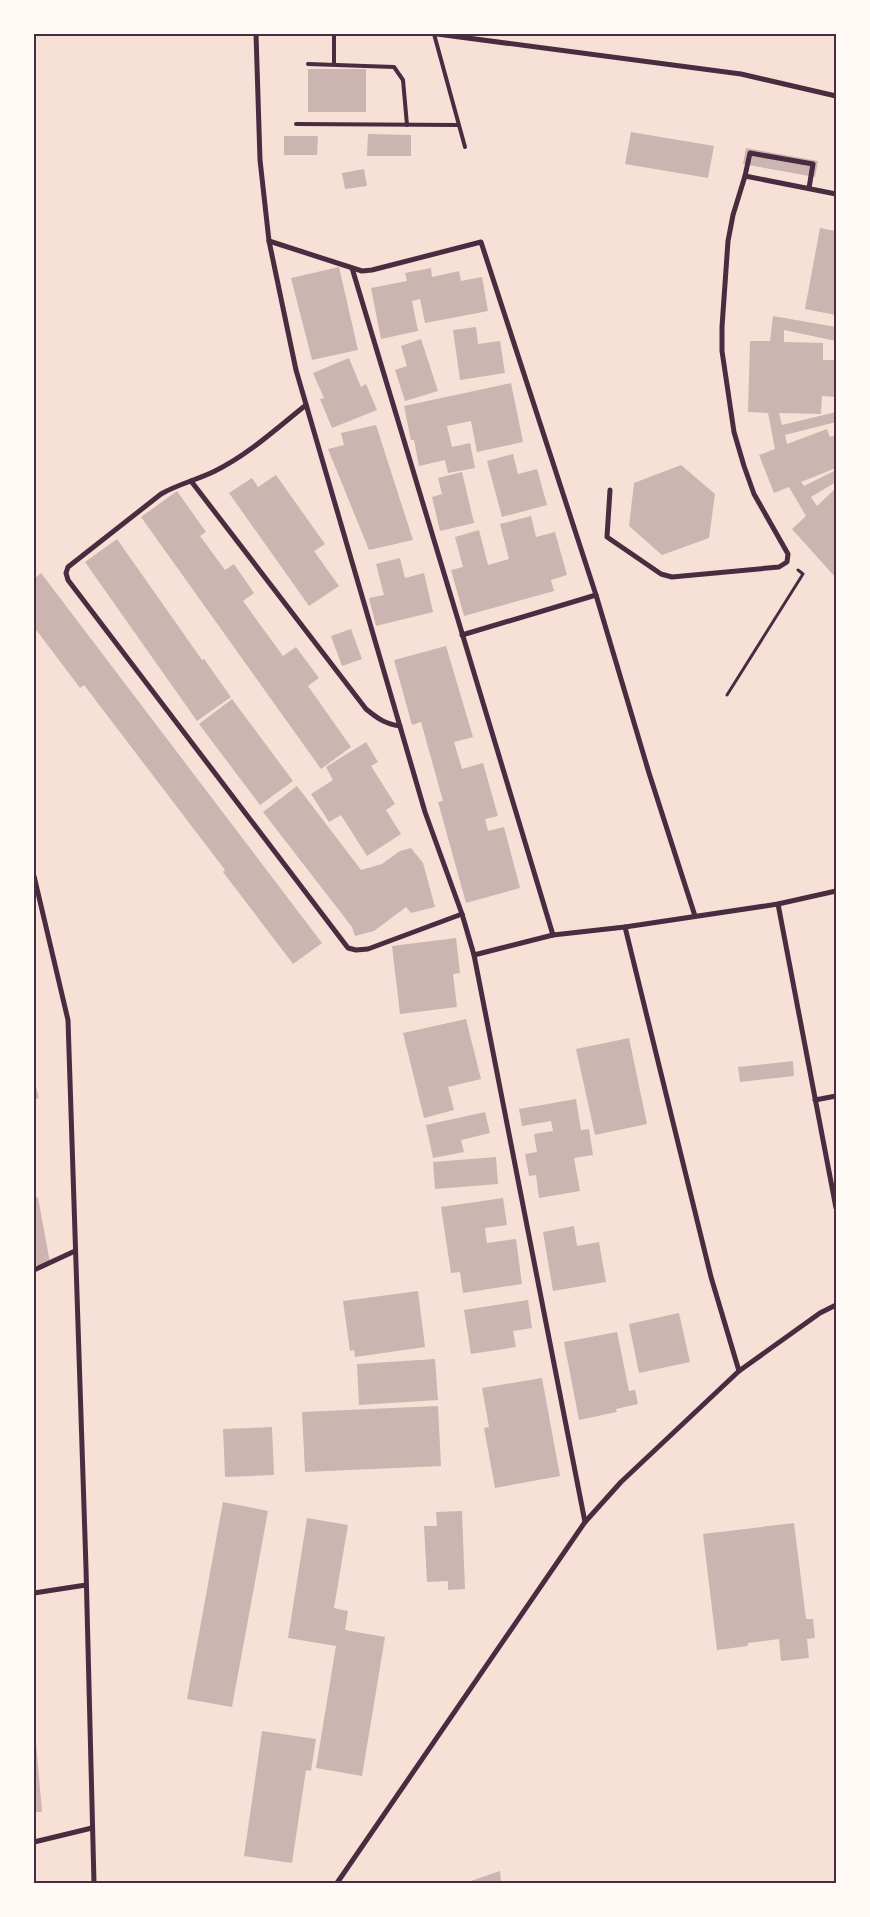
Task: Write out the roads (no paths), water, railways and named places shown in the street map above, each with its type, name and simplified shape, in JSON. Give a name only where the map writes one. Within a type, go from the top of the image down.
[{"type":"street","points":[[256,34],[260,160],[269,241],[296,370],[425,812],[462,914],[474,955],[585,1522]]},
{"type":"street","points":[[435,34],[741,74],[836,96]]},
{"type":"street","points":[[610,490],[607,537],[661,574],[672,577],[779,567],[787,562],[788,554],[754,494],[734,432],[722,351],[722,326],[728,241],[750,153],[813,164],[809,188]]},
{"type":"street","points":[[744,176],[836,194]]},
{"type":"street","points":[[269,241],[362,271],[481,242],[596,595],[646,764],[695,916]]},
{"type":"street","points":[[352,268],[553,936]]},
{"type":"street","points":[[306,405],[242,455],[215,471],[175,486],[161,494],[68,567],[66,573],[68,580],[348,948],[356,950],[368,949],[462,914]]},
{"type":"street","points":[[191,480],[366,709],[378,719],[388,724],[400,726]]},
{"type":"street","points":[[462,635],[596,595]]},
{"type":"street","points":[[34,876],[68,1020],[94,1883]]},
{"type":"street","points":[[474,955],[553,936],[778,904],[836,891]]},
{"type":"street","points":[[778,904],[836,1208]]},
{"type":"street","points":[[626,927],[711,1277],[739,1371]]},
{"type":"street","points":[[815,1100],[836,1096]]},
{"type":"street","points":[[34,1270],[76,1251]]},
{"type":"street","points":[[337,1883],[585,1522],[621,1482],[739,1371],[820,1314],[836,1305]]},
{"type":"street","points":[[34,1593],[86,1585]]},
{"type":"street","points":[[34,1842],[92,1828]]},
{"type":"lane","points":[[334,34],[334,64]]},
{"type":"lane","points":[[435,34],[465,147]]},
{"type":"lane","points":[[308,64],[394,67],[403,80],[407,125]]},
{"type":"lane","points":[[296,124],[458,125]]}]
